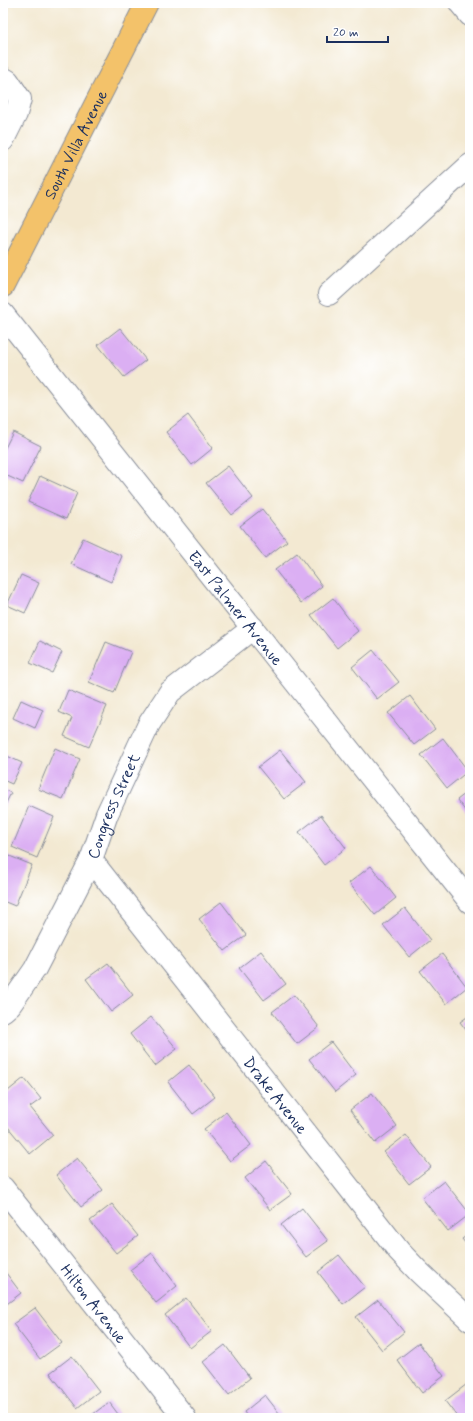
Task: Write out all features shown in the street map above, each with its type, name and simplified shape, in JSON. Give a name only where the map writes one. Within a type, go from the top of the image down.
[{"type":"main road","name":"South Villa Avenue","points":[[3,286],[8,263],[147,3]]},
{"type":"street","points":[[460,3],[470,15]]},
{"type":"street","points":[[3,78],[8,81],[20,99],[16,114],[3,140]]},
{"type":"street","points":[[329,294],[470,166]]},
{"type":"street","name":"East Palmer Avenue","points":[[3,314],[470,902]]},
{"type":"street","name":"Congress Street","points":[[3,1011],[10,1005],[35,969],[91,860],[107,814],[149,724],[170,692],[253,628]]},
{"type":"street","name":"Drake Avenue","points":[[91,860],[399,1251],[418,1272],[470,1320]]},
{"type":"street","name":"Hilton Avenue","points":[[3,1188],[185,1418]]},
{"type":"building","points":[[120,328],[146,360],[124,377],[98,345]]},
{"type":"building","points":[[188,415],[213,448],[192,465],[166,432]]},
{"type":"building","points":[[13,432],[41,446],[23,483],[3,474],[3,452]]},
{"type":"building","points":[[228,466],[253,498],[232,515],[206,483]]},
{"type":"building","points":[[40,476],[77,493],[66,519],[28,502]]},
{"type":"building","points":[[262,509],[287,541],[265,558],[240,526]]},
{"type":"building","points":[[83,538],[122,556],[111,582],[71,564]]},
{"type":"building","points":[[297,553],[322,586],[301,603],[275,570]]},
{"type":"building","points":[[21,575],[39,583],[25,613],[7,605]]},
{"type":"building","points":[[333,598],[358,631],[337,648],[311,615]]},
{"type":"building","points":[[40,641],[62,652],[52,673],[30,663]]},
{"type":"building","points":[[106,642],[131,652],[114,693],[89,682]]},
{"type":"building","points":[[373,650],[399,682],[377,699],[352,667]]},
{"type":"building","points":[[68,690],[107,706],[89,747],[64,736],[72,718],[59,712]]},
{"type":"building","points":[[410,696],[435,729],[414,745],[388,713]]},
{"type":"building","points":[[21,700],[43,710],[35,728],[13,718]]},
{"type":"building","points":[[443,738],[468,771],[447,788],[421,755]]},
{"type":"building","points":[[55,748],[80,759],[63,799],[38,789]]},
{"type":"building","points":[[280,750],[306,782],[284,799],[258,767]]},
{"type":"building","points":[[3,754],[22,763],[12,784],[3,780]]},
{"type":"building","points":[[3,789],[11,793],[3,809]]},
{"type":"building","points":[[470,790],[470,817],[457,800]]},
{"type":"building","points":[[29,806],[54,817],[37,858],[12,847]]},
{"type":"building","points":[[321,815],[346,848],[324,865],[299,832]]},
{"type":"building","points":[[7,855],[32,865],[15,906],[3,901],[3,864]]},
{"type":"building","points":[[371,866],[396,898],[375,915],[349,883]]},
{"type":"building","points":[[221,902],[246,935],[225,951],[199,919]]},
{"type":"building","points":[[405,908],[430,940],[409,957],[383,925]]},
{"type":"building","points":[[261,951],[286,984],[264,1000],[239,968]]},
{"type":"building","points":[[442,954],[467,987],[446,1004],[420,971]]},
{"type":"building","points":[[108,963],[133,995],[111,1012],[86,979]]},
{"type":"building","points":[[294,995],[319,1027],[297,1044],[272,1012]]},
{"type":"building","points":[[470,1015],[470,1035],[460,1022]]},
{"type":"building","points":[[151,1017],[177,1049],[155,1066],[130,1034]]},
{"type":"building","points":[[331,1042],[356,1075],[335,1092],[309,1059]]},
{"type":"building","points":[[189,1065],[215,1097],[193,1114],[168,1082]]},
{"type":"building","points":[[24,1078],[41,1099],[30,1107],[53,1135],[30,1154],[3,1121],[3,1095]]},
{"type":"building","points":[[372,1093],[397,1126],[375,1143],[350,1110]]},
{"type":"building","points":[[226,1112],[251,1145],[230,1161],[204,1129]]},
{"type":"building","points":[[406,1135],[431,1167],[409,1184],[384,1152]]},
{"type":"building","points":[[77,1158],[103,1190],[81,1207],[56,1175]]},
{"type":"building","points":[[266,1161],[292,1194],[270,1210],[245,1178]]},
{"type":"building","points":[[444,1181],[470,1214],[448,1231],[422,1198]]},
{"type":"building","points":[[112,1204],[138,1236],[116,1253],[90,1221]]},
{"type":"building","points":[[302,1208],[328,1241],[306,1257],[281,1225]]},
{"type":"building","points":[[470,1233],[470,1249],[462,1239]]},
{"type":"building","points":[[152,1253],[177,1286],[156,1303],[130,1270]]},
{"type":"building","points":[[339,1255],[365,1287],[343,1304],[318,1272]]},
{"type":"building","points":[[3,1269],[21,1293],[3,1307]]},
{"type":"building","points":[[186,1298],[212,1331],[190,1348],[165,1315]]},
{"type":"building","points":[[378,1300],[404,1332],[382,1350],[356,1317]]},
{"type":"building","points":[[35,1308],[62,1343],[40,1359],[13,1324]]},
{"type":"building","points":[[419,1343],[444,1376],[422,1393],[397,1360]]},
{"type":"building","points":[[225,1345],[250,1378],[229,1395],[203,1362]]},
{"type":"building","points":[[72,1356],[99,1391],[77,1408],[50,1373]]},
{"type":"building","points":[[467,1384],[470,1388],[470,1418],[458,1418],[445,1401]]},
{"type":"building","points":[[265,1395],[283,1418],[248,1418],[244,1412]]},
{"type":"building","points":[[109,1402],[121,1418],[88,1418]]}]
